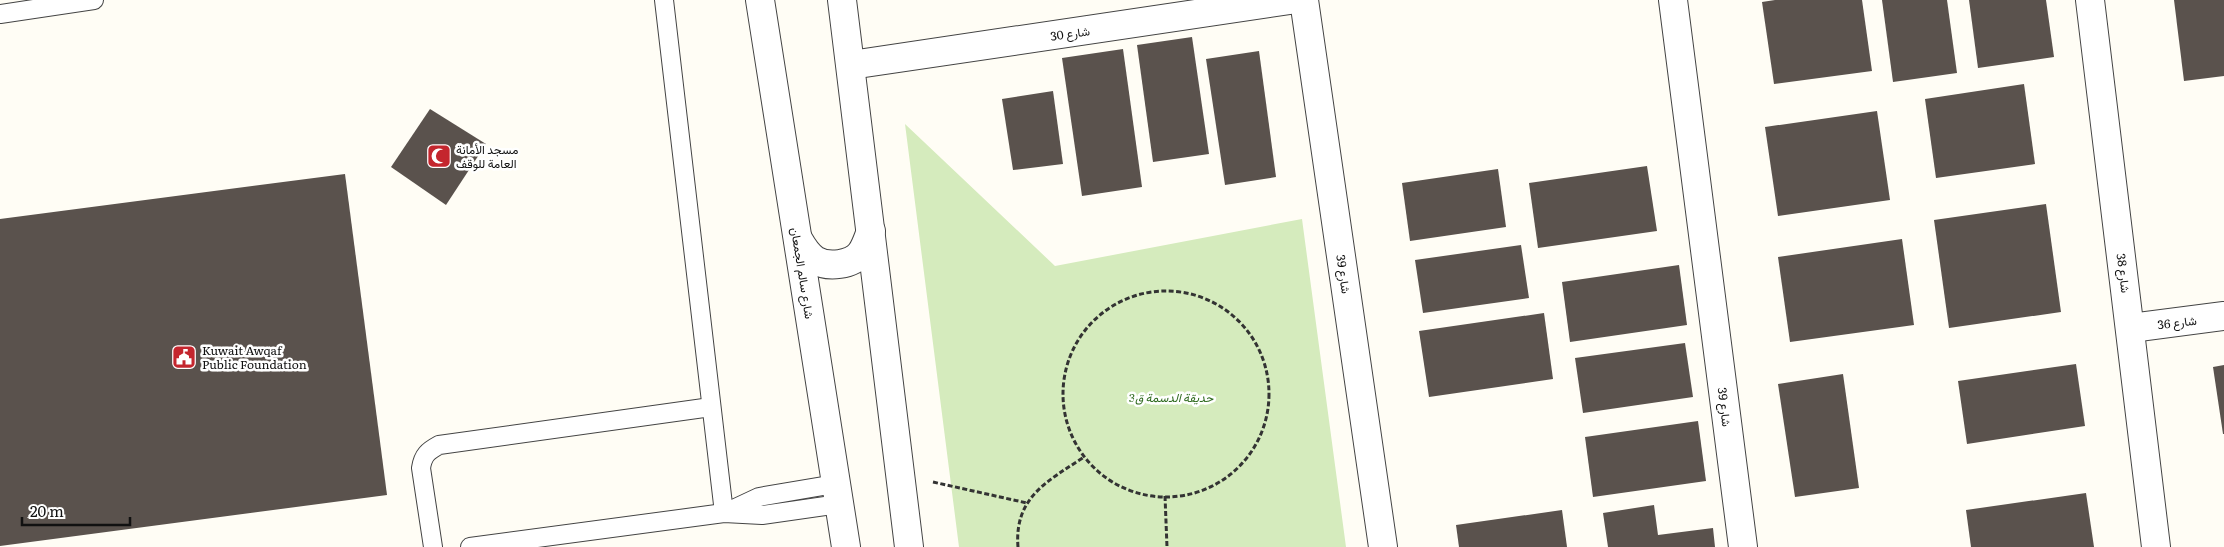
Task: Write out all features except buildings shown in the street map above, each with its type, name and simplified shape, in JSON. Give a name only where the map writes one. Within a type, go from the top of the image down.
[{"type":"street","name":"شارع سالم الجمعان","points":[[760,0],[846,547]]},
{"type":"street","points":[[842,0],[909,547]]},
{"type":"street","name":"شارع 30","points":[[851,65],[1290,0]]},
{"type":"street","name":"شارع 39","points":[[1304,0],[1384,547]]},
{"type":"street","name":"شارع 39","points":[[1673,0],[1743,547]]},
{"type":"street","name":"شارع 38","points":[[2090,0],[2156,547]]},
{"type":"street","points":[[798,239],[815,261],[840,264],[855,259],[861,254],[871,231]]},
{"type":"street","name":"شارع 36","points":[[2131,328],[2224,316]]},
{"type":"lane","points":[[0,14],[66,2],[94,0]]},
{"type":"lane","points":[[664,0],[724,513]]},
{"type":"lane","points":[[433,547],[422,468],[423,459],[428,451],[439,445],[711,407]]},
{"type":"lane","points":[[470,547],[724,513],[759,496],[837,494]]},
{"type":"path","points":[[1166,291],[1189,294],[1211,301],[1230,314],[1247,330],[1259,349],[1266,371],[1269,394],[1266,417],[1259,438],[1246,458],[1230,474],[1210,486],[1188,494],[1166,496],[1147,495],[1120,486],[1097,471],[1084,457],[1072,437],[1065,416],[1063,393],[1065,370],[1073,348],[1085,329],[1102,313],[1121,301],[1143,293],[1166,291]]},
{"type":"path","points":[[1018,547],[1021,512],[1027,503],[1050,480],[1084,457]]},
{"type":"path","points":[[900,475],[1027,503]]},
{"type":"path","points":[[1166,496],[1168,547]]},
{"type":"green space","name":"حديقة الدسمة ق3","points":[[905,124],[1055,266],[1302,219],[1346,547],[959,547]]},
{"type":"place","name":"مسجد الأمانة العامة للوقف","points":[[439,156]]},
{"type":"place","name":"Kuwait Awqaf Public Foundation","points":[[184,357]]}]
